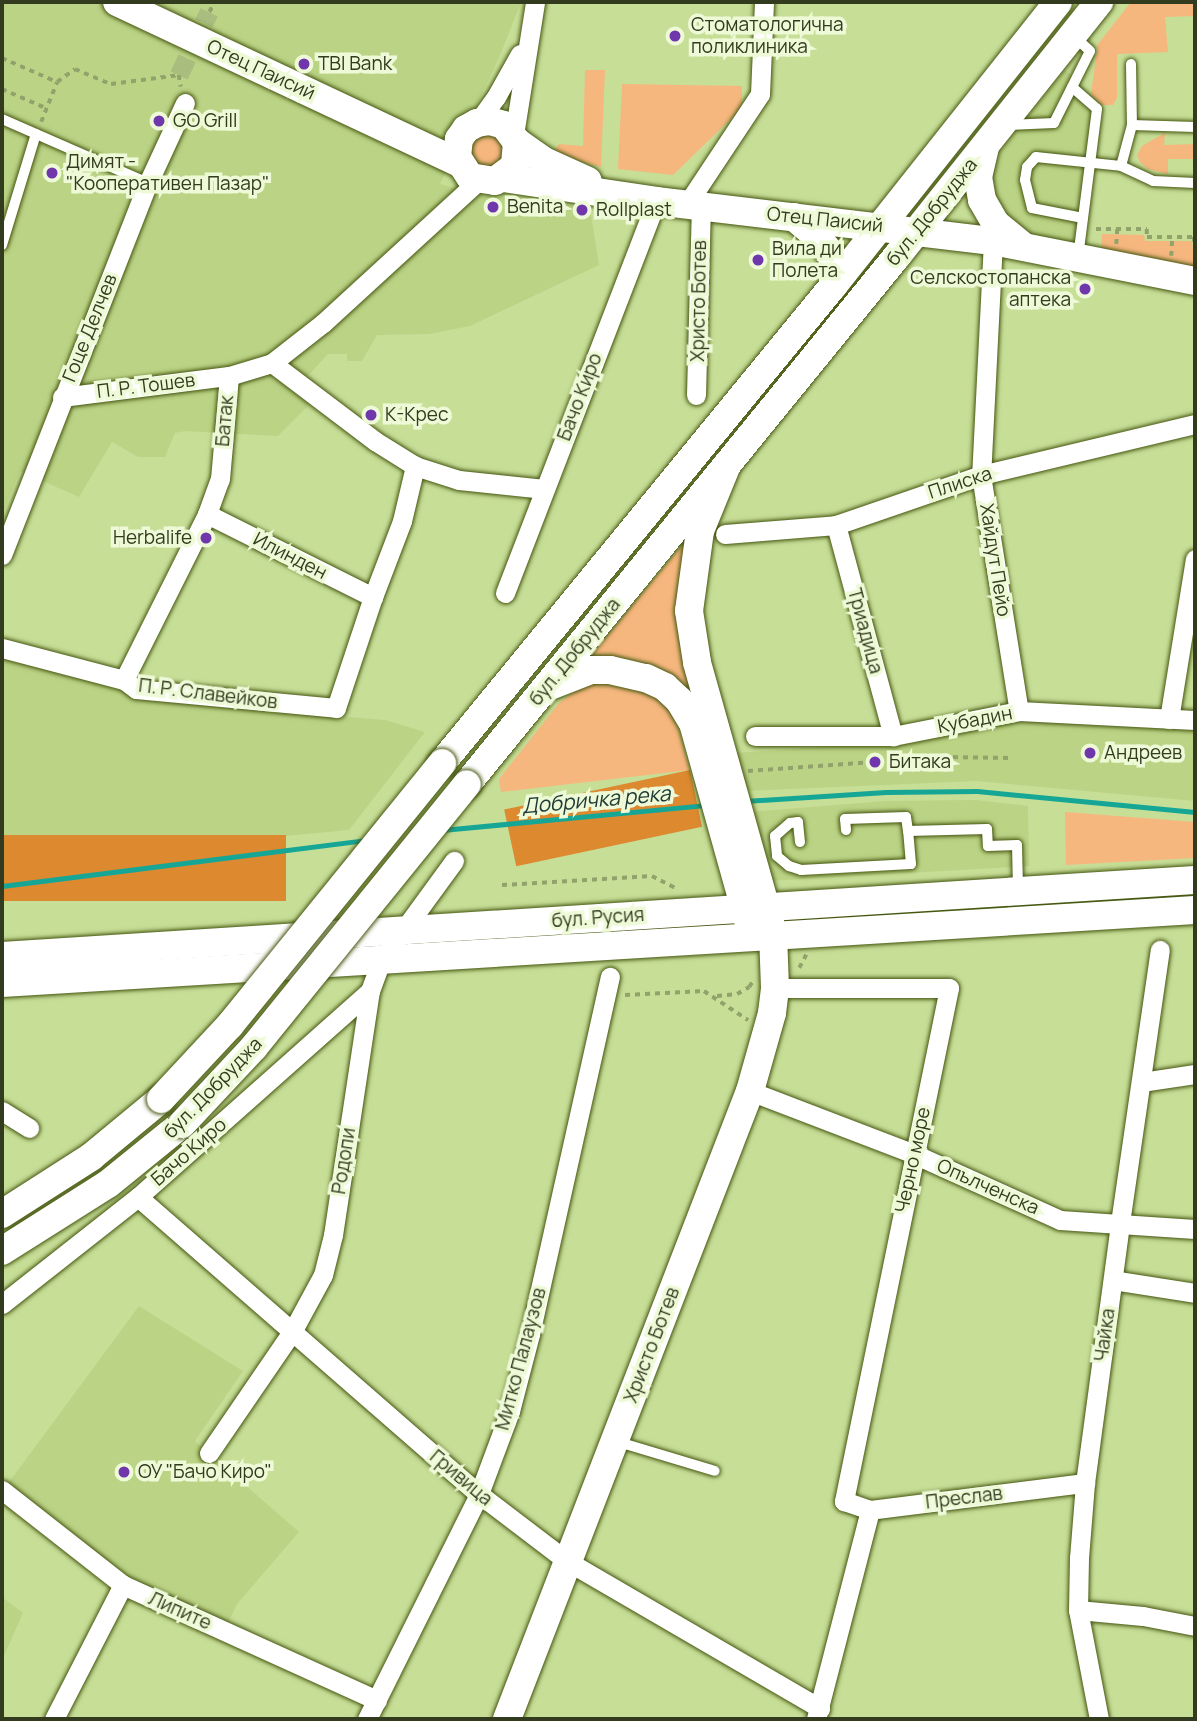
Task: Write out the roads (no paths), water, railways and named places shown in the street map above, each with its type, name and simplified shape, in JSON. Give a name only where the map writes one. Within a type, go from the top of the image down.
[{"type":"main road","name":"бул. Добруджа","points":[[2,1213],[91,1157],[161,1099],[230,1025],[833,286],[1058,2]]},
{"type":"main road","name":"бул. Добруджа","points":[[2,1251],[108,1184],[182,1124],[254,1048],[859,304],[1099,2]]},
{"type":"main road","name":"Отец Паисий","points":[[136,5],[480,174],[620,193],[656,201],[993,240],[1195,281]]},
{"type":"main road","name":"Отец Паисий","points":[[405,139],[497,122],[515,139],[573,176],[620,193]]},
{"type":"main road","points":[[471,126],[458,145],[480,174],[514,166],[515,139]]},
{"type":"main road","points":[[993,135],[979,163],[982,200],[996,224],[1026,247]]},
{"type":"main road","points":[[794,217],[853,209],[877,201],[909,179],[945,144]]},
{"type":"main road","points":[[794,217],[817,236],[831,254],[836,274],[833,286]]},
{"type":"main road","points":[[859,304],[913,253],[934,241],[955,236]]},
{"type":"main road","points":[[727,465],[699,531],[689,611],[696,662],[723,786],[755,906]]},
{"type":"main road","points":[[547,688],[591,670],[629,672],[665,687],[688,712],[723,786]]},
{"type":"main road","points":[[708,910],[724,897],[728,890],[731,819]]},
{"type":"main road","points":[[730,853],[755,906]]},
{"type":"main road","name":"бул. Русия","points":[[2,956],[1195,880]]},
{"type":"main road","name":"Христо Ботев","points":[[507,1719],[750,1091],[775,981],[755,906]]},
{"type":"main road","name":"бул. Русия","points":[[2,983],[381,961],[763,934],[1195,910]]},
{"type":"street","points":[[515,139],[526,41],[535,2]]},
{"type":"street","points":[[694,205],[760,94],[764,2]]},
{"type":"street","points":[[471,126],[496,97],[526,41]]},
{"type":"street","name":"Гоце Делчев","points":[[2,555],[148,183],[185,103]]},
{"type":"street","name":"Батак","points":[[124,680],[207,514],[220,479],[229,376],[272,363],[323,323],[480,174]]},
{"type":"street","name":"Бачо Киро","points":[[505,593],[656,201]]},
{"type":"street","name":"Христо Ботев","points":[[694,205],[696,395]]},
{"type":"street","name":"Хайдут Пейо","points":[[993,240],[981,475],[1019,711]]},
{"type":"street","points":[[272,363],[375,441],[415,466],[459,480],[545,489]]},
{"type":"street","name":"П. Р. Тошев","points":[[62,397],[229,376]]},
{"type":"street","name":"Плиска","points":[[724,534],[836,525],[981,475],[1195,424]]},
{"type":"street","points":[[373,597],[402,521],[415,466]]},
{"type":"street","name":"Илинден","points":[[207,514],[373,597]]},
{"type":"street","name":"Триадица","points":[[836,525],[893,736]]},
{"type":"street","points":[[1169,719],[1195,559]]},
{"type":"street","name":"П. Р. Славейков","points":[[2,648],[124,680],[136,689],[336,708],[373,597]]},
{"type":"street","name":"Кубадин","points":[[755,736],[893,736],[1019,711],[1195,720]]},
{"type":"street","name":"Родопи","points":[[209,1452],[292,1332],[323,1275],[333,1235],[370,991],[381,961],[454,861]]},
{"type":"street","name":"Чайка","points":[[1099,1719],[1078,1610],[1079,1558],[1085,1483],[1160,950]]},
{"type":"street","name":"Черно море","points":[[775,981],[949,988],[844,1501]]},
{"type":"street","name":"Митко Палаузов","points":[[367,1719],[479,1494],[510,1411],[530,1334],[608,987]]},
{"type":"street","name":"Бачо Киро","points":[[2,1304],[138,1196],[220,1126],[303,1046],[370,991]]},
{"type":"street","points":[[1142,1082],[1195,1074]]},
{"type":"street","name":"Опълченска","points":[[750,1091],[914,1154],[1060,1220],[1195,1229]]},
{"type":"street","points":[[2,1111],[29,1128]]},
{"type":"street","name":"Гривица","points":[[138,1196],[479,1494],[567,1561],[818,1714]]},
{"type":"street","points":[[1113,1280],[1195,1293]]},
{"type":"street","name":"Преслав","points":[[844,1501],[870,1510],[1085,1483]]},
{"type":"street","name":"Липите","points":[[2,1490],[123,1585],[377,1700]]},
{"type":"street","points":[[818,1714],[870,1510]]},
{"type":"street","points":[[54,1719],[123,1585]]},
{"type":"street","points":[[1078,1610],[1143,1616],[1195,1626]]},
{"type":"lane","points":[[993,135],[1054,123],[1090,51],[1072,35]]},
{"type":"lane","points":[[1121,166],[1132,125],[1131,64]]},
{"type":"lane","points":[[1072,86],[1097,109],[1078,258]]},
{"type":"lane","points":[[2,118],[148,183]]},
{"type":"lane","points":[[1132,125],[1195,127]]},
{"type":"lane","points":[[2,245],[36,134]]},
{"type":"lane","points":[[1083,218],[1032,208],[1025,180],[1027,167],[1036,157],[1121,166],[1153,181],[1195,183]]},
{"type":"lane","points":[[800,842],[798,822],[790,823],[775,836],[777,856],[789,866],[801,870],[849,863],[911,864],[906,817],[845,818],[846,830]]},
{"type":"lane","points":[[908,831],[987,829],[988,846],[1017,845],[1018,890]]},
{"type":"lane","points":[[615,1441],[716,1471]]},
{"type":"waterway","name":"Добричка река","points":[[746,801],[886,792],[977,791],[1195,812]]},
{"type":"waterway","name":"Добричка река","points":[[442,830],[708,805]]},
{"type":"waterway","name":"Добричка река","points":[[2,886],[367,840]]},
{"type":"tunnel","points":[[179,75],[209,12]]},
{"type":"place","name":"Стоматологична поликлиника","points":[[675,36]]},
{"type":"place","name":"TBI Bank","points":[[304,64]]},
{"type":"place","name":"GO Grill","points":[[159,121]]},
{"type":"place","name":"Димят - \"Кооперативен Пазар\"","points":[[52,173]]},
{"type":"place","name":"Benita","points":[[493,207]]},
{"type":"place","name":"Rollplast","points":[[582,210]]},
{"type":"place","name":"Вила ди Полета","points":[[758,260]]},
{"type":"place","name":"Селскостопанска аптека","points":[[1085,289]]},
{"type":"place","name":"К-Крес","points":[[371,415]]},
{"type":"place","name":"Herbalife","points":[[206,538]]},
{"type":"place","name":"Андреев","points":[[1090,753]]},
{"type":"place","name":"Битака","points":[[875,762]]},
{"type":"place","name":"ОУ \"Бачо Киро\"","points":[[124,1472]]}]
